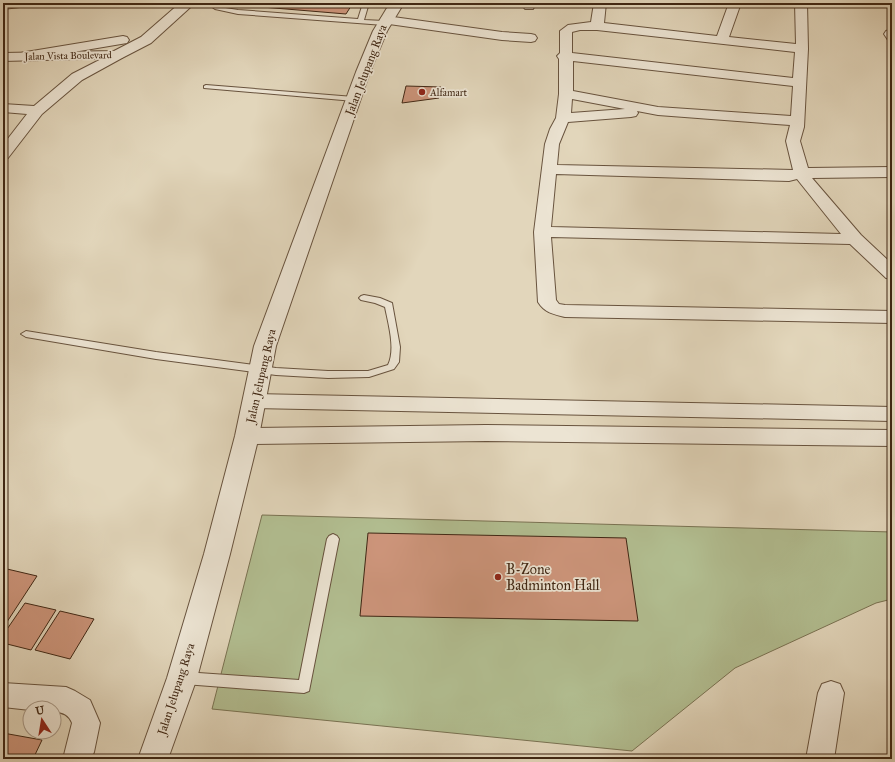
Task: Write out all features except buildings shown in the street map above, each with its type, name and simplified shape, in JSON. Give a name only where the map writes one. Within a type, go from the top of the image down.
[{"type":"street","points":[[3,4],[20,3]]},
{"type":"street","name":"Jalan Vista Boulevard","points":[[3,57],[116,55],[146,40],[188,3]]},
{"type":"street","points":[[597,26],[600,3]]},
{"type":"street","points":[[722,40],[735,3]]},
{"type":"street","points":[[801,3],[802,49],[797,121],[793,141],[799,177],[855,240],[892,274]]},
{"type":"street","points":[[389,15],[502,36],[530,38]]},
{"type":"street","name":"Jalan Jelupang Raya","points":[[152,759],[182,678],[217,554],[247,436],[265,346],[363,72],[389,15]]},
{"type":"street","points":[[802,49],[597,26],[579,26],[570,28],[566,31],[564,56],[566,94],[563,118],[557,128],[552,144],[542,232],[547,302],[553,308],[573,311],[892,317]]},
{"type":"street","points":[[892,33],[890,34],[892,37]]},
{"type":"street","points":[[26,56],[123,40]]},
{"type":"street","points":[[3,155],[37,111],[77,77],[116,55]]},
{"type":"street","points":[[564,56],[799,83]]},
{"type":"street","points":[[566,94],[658,110],[797,121]]},
{"type":"street","points":[[3,108],[37,111]]},
{"type":"street","points":[[563,118],[658,110]]},
{"type":"street","points":[[549,169],[799,177],[892,182]]},
{"type":"street","points":[[799,177],[892,172]]},
{"type":"street","points":[[542,232],[855,240]]},
{"type":"street","points":[[254,401],[824,414],[892,414]]},
{"type":"street","points":[[561,407],[577,434]]},
{"type":"street","points":[[824,414],[849,438]]},
{"type":"street","points":[[247,436],[486,433],[892,438]]},
{"type":"street","points":[[820,759],[831,693]]},
{"type":"street","points":[[3,695],[66,700],[80,709],[86,723],[80,752],[77,759]]},
{"type":"lane","points":[[210,3],[217,8],[238,12],[361,21],[389,15]]},
{"type":"lane","points":[[361,21],[366,3]]},
{"type":"lane","points":[[206,87],[354,99]]},
{"type":"lane","points":[[26,334],[220,366],[322,374],[371,374],[383,372],[392,366],[395,357],[395,345],[389,305],[377,300],[364,298]]},
{"type":"lane","points":[[182,678],[304,687],[333,540]]},
{"type":"green space","points":[[262,515],[892,532],[892,599],[876,603],[735,668],[632,751],[212,709]]},
{"type":"place","name":"Alfamart","points":[[422,92]]},
{"type":"place","name":"B-Zone Badminton Hall","points":[[498,577]]}]
